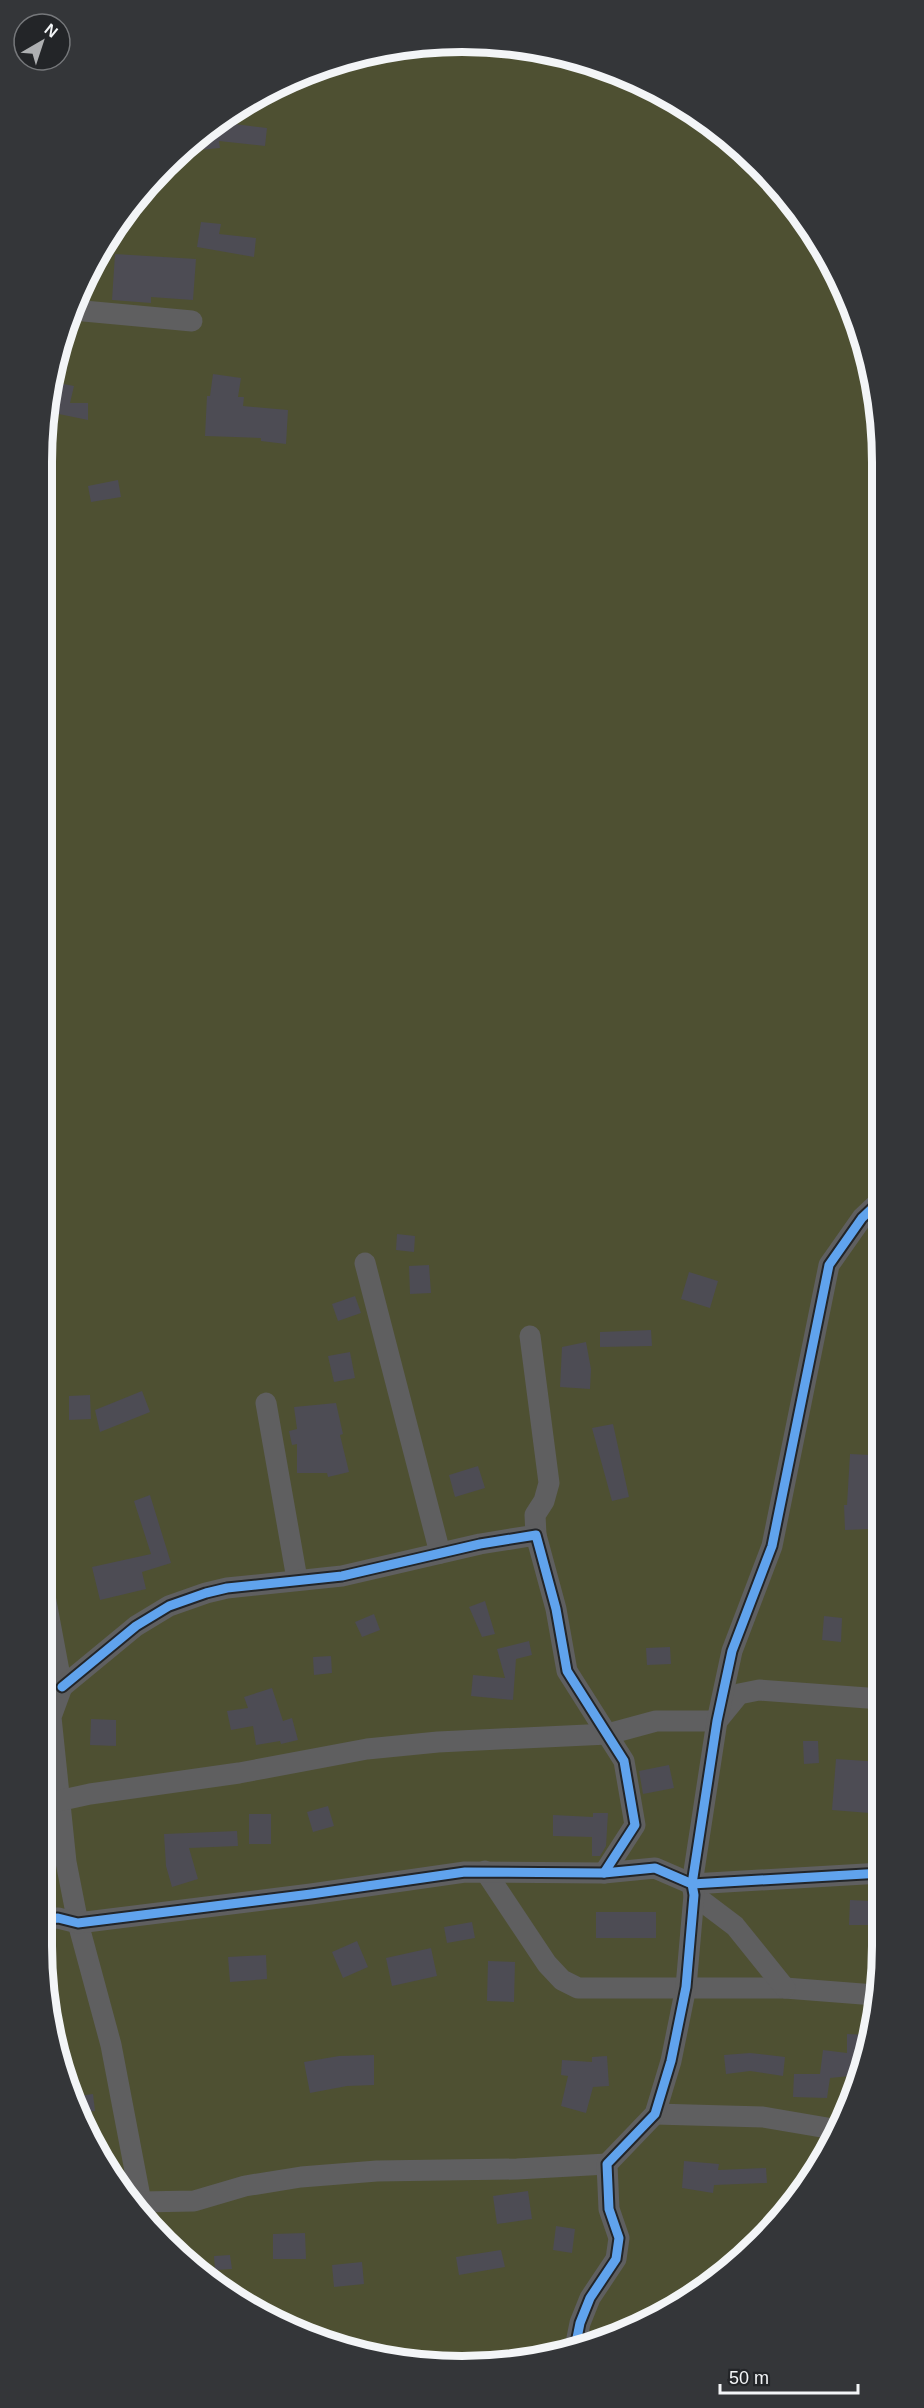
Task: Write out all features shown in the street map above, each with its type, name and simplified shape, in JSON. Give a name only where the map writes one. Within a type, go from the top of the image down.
[{"type":"street","points":[[82,311],[192,321]]},
{"type":"street","points":[[144,2204],[194,2201],[245,2186],[301,2177],[377,2171],[517,2169],[607,2163],[655,2114],[671,2061],[686,1987],[693,1890],[717,1721],[732,1651],[772,1546],[829,1265],[862,1218],[872,1208]]},
{"type":"street","points":[[365,1263],[440,1552]]},
{"type":"street","points":[[530,1336],[549,1483],[544,1501],[535,1515],[536,1534],[556,1609],[567,1671],[624,1761],[635,1825],[604,1873]]},
{"type":"street","points":[[266,1403],[297,1580]]},
{"type":"street","points":[[52,1714],[62,1687],[136,1626],[169,1606],[227,1588],[342,1576],[440,1552],[536,1534]]},
{"type":"street","points":[[52,1634],[62,1687]]},
{"type":"street","points":[[717,1721],[739,1694],[759,1690],[872,1698]]},
{"type":"street","points":[[58,1801],[238,1773],[367,1749],[438,1742],[608,1734],[656,1721],[717,1721]]},
{"type":"street","points":[[52,1729],[66,1862],[78,1923],[111,2044],[134,2191]]},
{"type":"street","points":[[52,1918],[78,1923],[465,1872],[604,1873],[655,1868],[693,1890],[735,1926],[785,1988]]},
{"type":"street","points":[[485,1871],[547,1964],[562,1980],[578,1988],[785,1988],[869,1994]]},
{"type":"street","points":[[693,1890],[872,1874]]},
{"type":"street","points":[[655,2114],[763,2117],[828,2128]]},
{"type":"street","points":[[577,2339],[580,2323],[590,2298],[616,2259],[619,2238],[609,2209],[607,2163]]},
{"type":"green space","points":[[435,53],[489,53],[568,66],[619,84],[667,107],[732,154],[770,192],[817,257],[840,305],[858,356],[868,409],[872,462],[872,1946],[868,1999],[858,2052],[850,2078],[829,2127],[802,2174],[752,2236],[711,2271],[667,2301],[643,2313],[594,2334],[568,2342],[489,2355],[435,2355],[356,2342],[305,2324],[257,2301],[234,2286],[172,2236],[122,2174],[107,2151],[84,2103],[66,2052],[53,1973],[52,462],[56,409],[66,356],[74,330],[95,281],[107,257],[137,213],[172,172],[192,154],[257,107],[330,74],[382,60],[409,56]]},
{"type":"building","points":[[230,124],[267,128],[265,146],[219,141],[220,148],[197,150]]},
{"type":"building","points":[[201,222],[221,224],[219,234],[256,238],[254,257],[197,247]]},
{"type":"building","points":[[115,254],[196,259],[193,300],[151,297],[151,303],[112,300]]},
{"type":"building","points":[[213,374],[241,378],[238,397],[244,397],[243,406],[288,410],[286,444],[261,441],[261,438],[205,436],[207,396],[210,396]]},
{"type":"building","points":[[60,383],[74,386],[70,403],[88,403],[88,420],[56,413]]},
{"type":"building","points":[[118,480],[121,497],[91,502],[88,486]]},
{"type":"building","points":[[397,1234],[415,1236],[414,1252],[396,1250]]},
{"type":"building","points":[[429,1265],[431,1293],[410,1294],[409,1266]]},
{"type":"building","points":[[689,1272],[718,1281],[710,1308],[681,1299]]},
{"type":"building","points":[[355,1296],[361,1313],[338,1321],[332,1304]]},
{"type":"building","points":[[651,1330],[652,1346],[600,1347],[600,1332]]},
{"type":"building","points":[[586,1342],[591,1369],[590,1389],[560,1387],[562,1347]]},
{"type":"building","points":[[350,1352],[355,1378],[334,1382],[328,1356]]},
{"type":"building","points":[[142,1391],[150,1412],[100,1432],[95,1410]]},
{"type":"building","points":[[90,1395],[91,1419],[69,1420],[69,1396]]},
{"type":"building","points":[[336,1403],[343,1434],[340,1435],[349,1472],[328,1477],[327,1473],[297,1473],[297,1444],[292,1445],[289,1431],[297,1429],[294,1407]]},
{"type":"building","points":[[613,1424],[629,1497],[612,1501],[592,1428]]},
{"type":"building","points":[[850,1454],[871,1455],[868,1494],[870,1529],[845,1530],[844,1505],[847,1505]]},
{"type":"building","points":[[478,1466],[485,1488],[455,1497],[449,1475]]},
{"type":"building","points":[[150,1495],[171,1563],[142,1572],[146,1589],[100,1600],[92,1567],[151,1554],[134,1501]]},
{"type":"building","points":[[485,1601],[495,1634],[482,1637],[469,1607]]},
{"type":"building","points":[[374,1614],[380,1630],[362,1637],[355,1622]]},
{"type":"building","points":[[824,1616],[842,1618],[841,1642],[822,1640]]},
{"type":"building","points":[[529,1641],[532,1655],[516,1659],[513,1700],[471,1696],[473,1675],[505,1678],[497,1649]]},
{"type":"building","points":[[670,1647],[671,1664],[647,1665],[646,1648]]},
{"type":"building","points":[[331,1656],[332,1673],[314,1675],[313,1657]]},
{"type":"building","points":[[272,1688],[283,1721],[292,1718],[298,1740],[281,1744],[280,1741],[256,1745],[253,1726],[231,1730],[227,1711],[248,1708],[244,1697]]},
{"type":"building","points":[[91,1719],[116,1720],[116,1746],[90,1745]]},
{"type":"building","points":[[803,1741],[818,1741],[819,1763],[804,1764]]},
{"type":"building","points":[[836,1759],[872,1761],[872,1813],[832,1810]]},
{"type":"building","points":[[669,1765],[674,1788],[643,1794],[639,1771]]},
{"type":"building","points":[[328,1806],[334,1826],[313,1832],[307,1812]]},
{"type":"building","points":[[593,1813],[608,1813],[606,1846],[600,1856],[592,1856],[592,1837],[553,1836],[553,1815],[593,1817]]},
{"type":"building","points":[[249,1814],[271,1814],[271,1844],[249,1844]]},
{"type":"building","points":[[237,1831],[238,1846],[189,1848],[198,1879],[172,1887],[166,1866],[164,1834]]},
{"type":"building","points":[[850,1900],[871,1901],[870,1925],[849,1925]]},
{"type":"building","points":[[596,1912],[656,1912],[656,1938],[596,1938]]},
{"type":"building","points":[[472,1922],[475,1938],[447,1943],[444,1927]]},
{"type":"building","points":[[357,1941],[368,1967],[343,1978],[332,1952]]},
{"type":"building","points":[[431,1948],[437,1976],[392,1986],[386,1958]]},
{"type":"building","points":[[266,1955],[267,1979],[230,1982],[228,1957]]},
{"type":"building","points":[[488,1961],[515,1962],[514,2002],[487,2001]]},
{"type":"building","points":[[847,2034],[862,2035],[851,2076],[830,2078],[827,2098],[793,2097],[794,2074],[820,2074],[823,2050],[847,2053]]},
{"type":"building","points":[[750,2053],[785,2057],[783,2076],[750,2071],[726,2074],[724,2055]]},
{"type":"building","points":[[374,2055],[374,2085],[347,2086],[310,2093],[304,2062],[339,2056]]},
{"type":"building","points":[[607,2056],[609,2086],[593,2087],[586,2113],[561,2106],[568,2076],[561,2075],[562,2060],[592,2062],[592,2057]]},
{"type":"building","points":[[93,2094],[95,2111],[88,2112],[81,2096]]},
{"type":"building","points":[[684,2161],[719,2164],[718,2170],[766,2168],[767,2183],[714,2185],[713,2193],[682,2188]]},
{"type":"building","points":[[528,2191],[532,2219],[497,2224],[493,2196]]},
{"type":"building","points":[[556,2226],[575,2229],[572,2253],[553,2250]]},
{"type":"building","points":[[305,2233],[306,2259],[273,2259],[273,2234]]},
{"type":"building","points":[[501,2250],[505,2267],[459,2275],[456,2257]]},
{"type":"building","points":[[230,2255],[232,2269],[215,2270],[214,2256]]},
{"type":"building","points":[[362,2262],[364,2284],[334,2287],[332,2265]]},
{"type":"cycle path","points":[[577,2339],[580,2323],[590,2298],[616,2259],[619,2238],[609,2209],[607,2164],[655,2114],[671,2061],[686,1987],[694,1895],[692,1884],[717,1721],[732,1651],[772,1546],[829,1265],[862,1218],[872,1209]]},
{"type":"cycle path","points":[[62,1687],[136,1626],[169,1606],[206,1593],[227,1588],[342,1576],[480,1544],[536,1535],[556,1609],[567,1671],[624,1761],[635,1825],[604,1873]]},
{"type":"cycle path","points":[[52,1918],[78,1923],[465,1872],[604,1873],[655,1868],[692,1884],[872,1874]]}]
